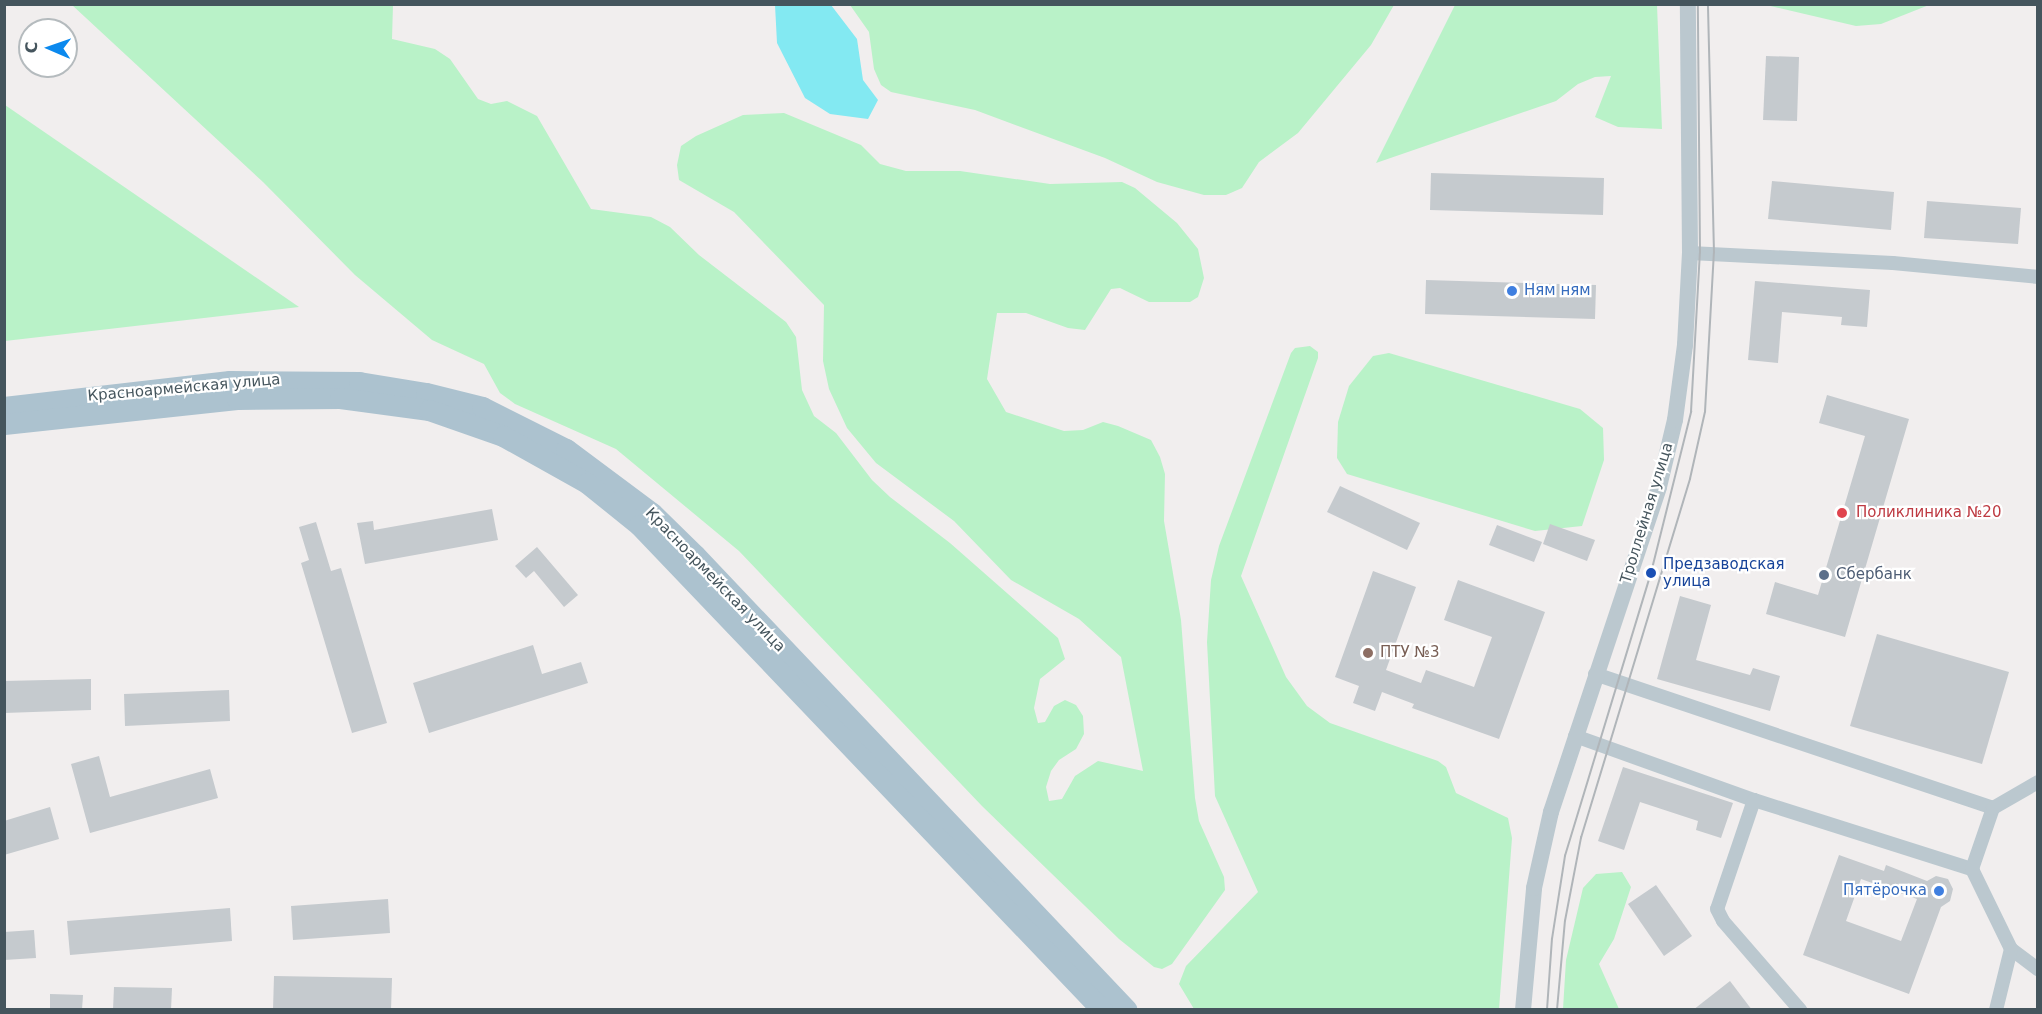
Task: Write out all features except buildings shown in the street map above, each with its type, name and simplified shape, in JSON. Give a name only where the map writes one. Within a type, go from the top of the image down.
[{"type":"main road","name":"Красноармейская улица","points":[[4,407],[230,381],[359,382],[426,393],[482,407],[567,449],[652,513],[695,555],[1127,1010]]},
{"type":"main road","name":"Красноармейская улица","points":[[4,424],[237,399],[340,398],[429,410],[522,446],[587,483],[639,525],[1102,1010]]},
{"type":"street","name":"Троллейная улица","points":[[1523,1010],[1534,888],[1551,812],[1669,448],[1685,345],[1690,253],[1688,4]]},
{"type":"street","points":[[1690,253],[1893,263],[2037,277]]},
{"type":"street","points":[[1595,674],[1993,808]]},
{"type":"street","points":[[1575,736],[1754,800],[1972,869]]},
{"type":"street","points":[[2037,782],[1993,808],[1972,869],[2011,949],[2037,969]]},
{"type":"street","points":[[1754,800],[1718,909],[1723,921],[1800,1010]]},
{"type":"street","points":[[1996,1010],[2011,949]]},
{"type":"green space","points":[[72,5],[393,5],[392,39],[435,49],[450,59],[478,99],[491,104],[507,101],[537,116],[591,209],[651,217],[670,227],[699,255],[786,322],[796,337],[802,390],[814,416],[836,433],[872,480],[890,497],[950,543],[1058,638],[1065,659],[1040,679],[1034,708],[1038,723],[1045,722],[1054,706],[1065,700],[1076,705],[1083,716],[1084,734],[1076,749],[1059,760],[1051,771],[1046,787],[1049,801],[1062,799],[1075,776],[1098,761],[1143,771],[1121,657],[1079,619],[1011,580],[954,521],[876,463],[847,428],[829,389],[823,361],[824,305],[734,212],[679,180],[677,165],[681,146],[696,136],[743,115],[784,113],[861,145],[880,164],[906,171],[960,171],[1050,184],[1122,182],[1135,188],[1177,223],[1198,249],[1204,278],[1198,297],[1190,302],[1149,302],[1120,288],[1111,289],[1085,330],[1068,328],[1026,313],[997,313],[987,379],[1006,412],[1064,431],[1083,430],[1103,422],[1118,426],[1151,440],[1160,457],[1165,474],[1164,521],[1181,620],[1195,798],[1199,821],[1224,877],[1225,890],[1172,964],[1162,969],[1154,967],[1119,939],[982,806],[739,551],[616,449],[515,404],[500,393],[484,364],[432,340],[355,275],[263,182]]},
{"type":"green space","points":[[850,5],[1394,5],[1371,45],[1298,133],[1259,162],[1242,188],[1226,195],[1204,195],[1157,182],[1105,158],[975,110],[891,92],[881,85],[874,69],[869,32]]},
{"type":"green space","points":[[1455,5],[1657,5],[1662,129],[1618,127],[1595,117],[1611,76],[1595,77],[1578,84],[1556,101],[1376,163]]},
{"type":"green space","points":[[1766,5],[1929,5],[1881,24],[1856,26]]},
{"type":"green space","points":[[5,105],[299,307],[5,341]]},
{"type":"green space","points":[[1310,346],[1318,352],[1318,358],[1241,576],[1286,677],[1307,706],[1330,723],[1438,761],[1446,767],[1456,793],[1508,818],[1512,838],[1499,1009],[1194,1009],[1179,984],[1186,966],[1258,892],[1215,796],[1207,642],[1211,580],[1219,546],[1291,353],[1295,348]]},
{"type":"green space","points":[[1389,353],[1580,409],[1603,428],[1604,460],[1582,526],[1535,531],[1347,474],[1337,458],[1338,422],[1349,386],[1373,356]]},
{"type":"green space","points":[[1622,872],[1631,887],[1614,939],[1599,964],[1619,1009],[1563,1009],[1566,960],[1583,888],[1596,874]]},
{"type":"water","points":[[775,5],[831,5],[857,39],[863,80],[878,100],[868,119],[830,114],[805,98],[777,43]]},
{"type":"tram line","points":[[1547,1010],[1552,939],[1565,856],[1651,573],[1691,412],[1700,253],[1698,4]]},
{"type":"tram line","points":[[1557,1010],[1565,921],[1581,838],[1690,479],[1705,412],[1714,253],[1708,4]]},
{"type":"place","name":"Ням ням","points":[[1512,291]]},
{"type":"place","name":"Поликлиника №20","points":[[1842,513]]},
{"type":"place","name":"Предзаводская улица","points":[[1651,573]]},
{"type":"place","name":"Сбербанк","points":[[1824,575]]},
{"type":"place","name":"ПТУ №3","points":[[1368,653]]},
{"type":"place","name":"Пятёрочка","points":[[1939,891]]}]
